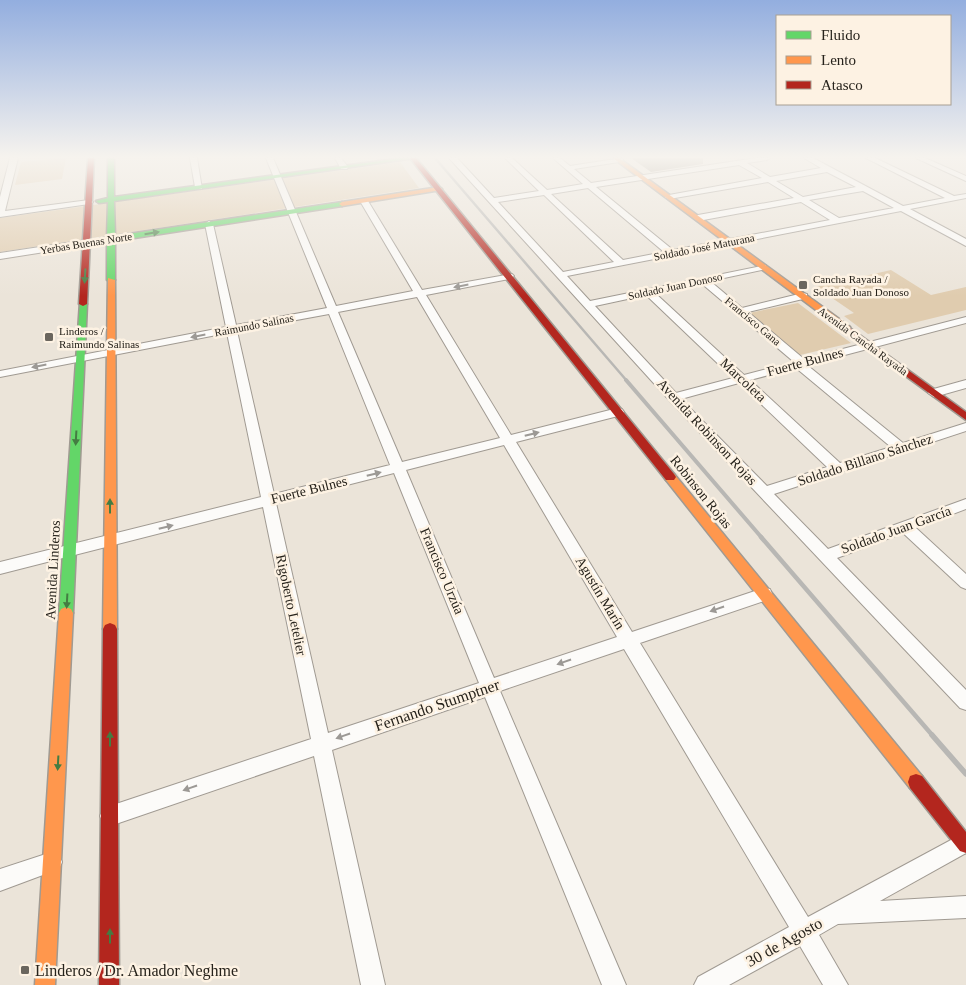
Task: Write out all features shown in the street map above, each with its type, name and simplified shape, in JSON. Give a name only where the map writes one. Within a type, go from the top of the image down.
[{"type":"street","points":[[0,214],[74,204]]},
{"type":"street","name":"Avenida Linderos","points":[[45,985],[89,204]]},
{"type":"street","points":[[109,985],[110,204]]},
{"type":"street","name":"Francisco Urzúa","points":[[289,204],[614,985]]},
{"type":"street","name":"Yerbas Buenas Norte","points":[[0,256],[345,204]]},
{"type":"street","name":"Agustín Marín","points":[[366,204],[836,985]]},
{"type":"street","name":"Robinson Rojas","points":[[451,204],[965,844]]},
{"type":"street","name":"Avenida Robinson Rojas","points":[[494,204],[673,397],[966,702]]},
{"type":"street","points":[[557,204],[621,263]]},
{"type":"street","points":[[612,204],[671,253]]},
{"type":"street","name":"Avenida Cancha Rayada","points":[[679,204],[966,417]]},
{"type":"street","points":[[698,218],[775,204]]},
{"type":"street","points":[[810,204],[838,221]]},
{"type":"street","points":[[894,204],[966,243]]},
{"type":"street","name":"Soldado José Maturana","points":[[560,275],[922,204]]},
{"type":"street","name":"Rigoberto Letelier","points":[[209,224],[372,985]]},
{"type":"street","name":"Soldado Juan Donoso","points":[[587,305],[763,267]]},
{"type":"street","name":"Raimundo Salinas","points":[[0,374],[509,276]]},
{"type":"street","name":"Francisco Gana","points":[[703,280],[901,448]]},
{"type":"street","name":"Marcoleta","points":[[648,292],[838,469]]},
{"type":"street","points":[[741,311],[802,296]]},
{"type":"street","points":[[961,322],[966,330]]},
{"type":"street","name":"Fuerte Bulnes","points":[[673,397],[961,322]]},
{"type":"street","points":[[934,393],[966,384]]},
{"type":"street","name":"Fuerte Bulnes","points":[[0,568],[618,412]]},
{"type":"street","name":"Soldado Billano Sánchez","points":[[764,492],[966,427]]},
{"type":"street","name":"Soldado Juan García","points":[[826,556],[966,504]]},
{"type":"street","points":[[905,527],[966,583]]},
{"type":"street","name":"Fernando Stumptner","points":[[110,816],[764,594]]},
{"type":"street","name":"30 de Agosto","points":[[706,985],[965,844]]},
{"type":"street","points":[[0,880],[52,862]]},
{"type":"street","name":"30 de Agosto","points":[[836,914],[966,907]]},
{"type":"shaded area","points":[[100,204],[314,204],[0,252],[0,218]]},
{"type":"shaded area","points":[[891,270],[931,295],[966,287],[966,310],[868,334],[844,316],[854,313],[816,287]]},
{"type":"shaded area","points":[[798,303],[851,343],[800,355],[749,313]]},
{"type":"railway","points":[[475,204],[627,381]]},
{"type":"railway","points":[[626,380],[762,538]]},
{"type":"railway","points":[[761,537],[933,736]]},
{"type":"railway","points":[[932,735],[966,774]]},
{"type":"traffic: fast","points":[[111,204],[111,280]]},
{"type":"traffic: fast","points":[[98,241],[342,204]]},
{"type":"traffic: fast","points":[[66,613],[83,304]]},
{"type":"traffic: slow","points":[[678,204],[847,329]]},
{"type":"traffic: slow","points":[[110,629],[111,280]]},
{"type":"traffic: slow","points":[[670,477],[916,782]]},
{"type":"traffic: slow","points":[[45,985],[66,613]]},
{"type":"traffic: jam","points":[[83,304],[88,204]]},
{"type":"traffic: jam","points":[[450,204],[670,477]]},
{"type":"traffic: jam","points":[[847,329],[966,417]]},
{"type":"traffic: jam","points":[[109,985],[110,629]]},
{"type":"traffic: jam","points":[[916,782],[966,845]]},
{"type":"place","name":"Cancha Rayada / Soldado Juan Donoso","points":[[803,285]]},
{"type":"place","name":"Linderos / Raimundo Salinas","points":[[49,337]]},
{"type":"place","name":"Linderos / Dr. Amador Neghme","points":[[25,970]]}]
